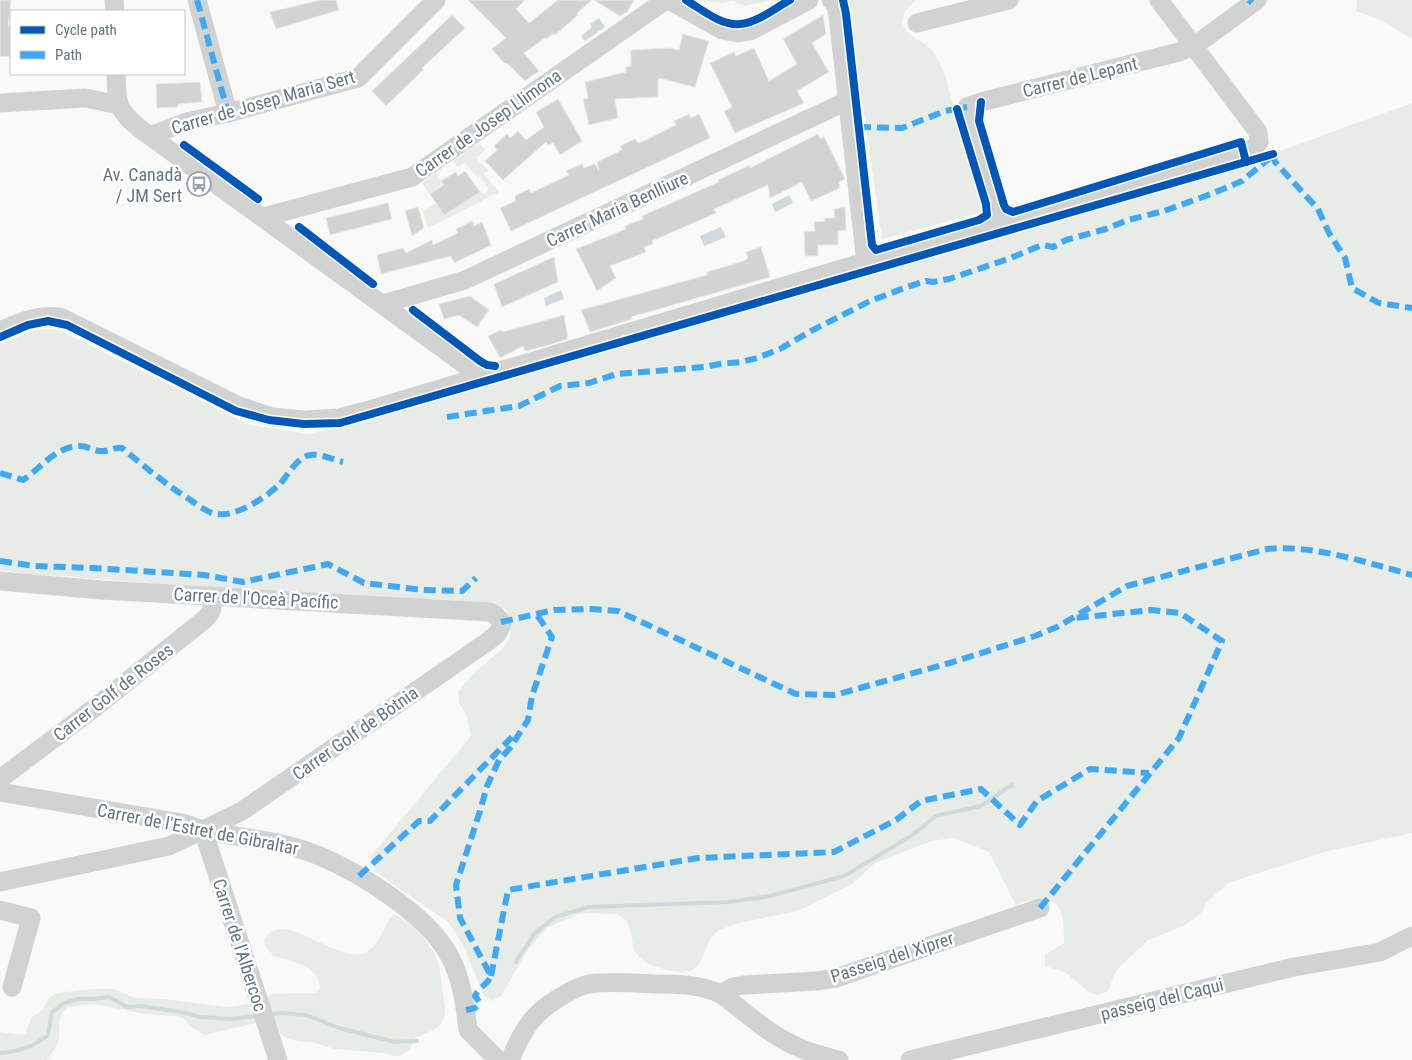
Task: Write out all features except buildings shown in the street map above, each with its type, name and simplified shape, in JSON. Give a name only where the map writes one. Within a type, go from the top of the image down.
[{"type":"street","points":[[197,0],[228,113]]},
{"type":"street","name":"Carrer de Josep Maria Sert","points":[[150,136],[186,122],[228,113],[358,78],[436,0]]},
{"type":"street","points":[[667,0],[722,30],[738,33],[750,32],[809,0]]},
{"type":"street","name":"Carrer de Josep Llimona","points":[[264,218],[412,177],[667,0]]},
{"type":"street","points":[[831,0],[837,11],[866,263]]},
{"type":"street","points":[[917,23],[1009,0]]},
{"type":"street","points":[[0,331],[30,318],[48,315],[60,316],[239,406],[272,416],[305,420],[339,418],[366,411],[1254,148],[1260,142],[1258,132],[1159,0]]},
{"type":"street","name":"Carrer de Lepant","points":[[1000,222],[967,107],[1179,52],[1194,46],[1253,1]]},
{"type":"street","points":[[0,101],[117,89],[127,118],[482,377]]},
{"type":"street","name":"Carrer Maria Benlliure","points":[[383,304],[464,280],[847,101]]},
{"type":"street","name":"Carrer de l'Oceà Pacífic","points":[[0,582],[488,612],[494,613],[497,616],[501,622],[501,628]]},
{"type":"street","name":"Carrer Golf de Roses","points":[[0,779],[93,709],[205,619],[213,608],[212,596]]},
{"type":"street","name":"Carrer Golf de Bòtnia","points":[[0,882],[169,846],[242,811],[487,642],[501,628]]},
{"type":"street","name":"Carrer de l'Estret de Gibraltar","points":[[0,792],[182,823],[203,830],[298,848],[359,876],[414,914],[441,941],[454,964],[466,1010],[468,1030],[498,1060]]},
{"type":"street","name":"Carrer de l'Albercoc","points":[[203,830],[278,1060]]},
{"type":"street","name":"Passeig del Xiprer","points":[[721,994],[733,987],[744,985],[818,981],[836,978],[1040,908]]},
{"type":"street","points":[[0,910],[31,918],[12,986]]},
{"type":"street","name":"passeig del Caqui","points":[[910,1060],[1294,966],[1380,952],[1412,936]]},
{"type":"street","points":[[510,1060],[518,1042],[533,1018],[564,994],[579,987],[597,983],[626,982],[691,985],[712,990],[721,994],[753,1020],[780,1038],[802,1050],[839,1060]]},
{"type":"shaded area","points":[[696,0],[774,0],[744,6],[733,1],[721,3]]},
{"type":"shaded area","points":[[848,0],[916,0],[905,11],[902,23],[910,34],[932,50],[945,75],[982,212],[882,239]]},
{"type":"shaded area","points":[[1357,0],[1412,0],[1412,39],[1381,20],[1356,11]]},
{"type":"shaded area","points":[[599,18],[605,27],[585,41],[581,36],[592,27],[590,24]]},
{"type":"shaded area","points":[[1412,103],[1412,833],[1324,852],[1228,883],[1206,903],[1202,912],[1186,925],[1148,940],[1116,971],[1108,991],[1098,995],[1089,992],[1065,972],[1045,966],[1045,955],[1064,943],[1062,915],[1056,903],[1043,898],[1016,905],[989,852],[954,838],[931,841],[875,863],[852,884],[798,911],[739,923],[719,930],[711,937],[699,965],[690,971],[670,971],[648,964],[640,958],[634,950],[630,929],[626,920],[617,914],[582,913],[546,928],[528,950],[501,996],[493,1001],[484,997],[464,948],[447,921],[375,872],[371,856],[471,736],[466,714],[459,703],[458,691],[507,642],[511,629],[505,609],[479,602],[232,589],[30,574],[0,570],[0,345],[31,332],[46,329],[63,332],[250,425],[309,434],[361,421],[849,279],[1288,148]]},
{"type":"shaded area","points":[[479,143],[485,150],[476,158],[488,170],[484,174],[499,192],[428,228],[423,211],[436,203],[444,215],[480,191],[483,194],[489,190],[480,176],[478,178],[465,163],[458,167],[453,161]]},
{"type":"shaded area","points":[[436,173],[444,185],[430,195],[422,183]]},
{"type":"shaded area","points":[[789,195],[793,203],[775,212],[772,204]]},
{"type":"shaded area","points":[[721,227],[726,237],[704,246],[700,236]]},
{"type":"shaded area","points":[[561,290],[564,299],[546,306],[544,298]]},
{"type":"shaded area","points":[[393,914],[406,921],[419,932],[434,953],[440,972],[445,1010],[441,1024],[415,1038],[410,1049],[400,1056],[335,1049],[311,1042],[289,1039],[280,1034],[264,1002],[268,996],[274,994],[316,993],[320,988],[315,974],[310,969],[274,956],[266,947],[264,941],[272,932],[283,929],[297,932],[342,952],[356,955],[367,952],[376,944]]},
{"type":"shaded area","points":[[113,989],[136,998],[165,999],[226,1007],[249,1004],[256,1023],[205,1035],[192,1028],[184,1019],[176,1016],[145,1014],[95,1004],[67,1007],[60,1019],[57,1044],[47,1060],[0,1060],[0,1032],[25,1035],[31,1018],[43,1010],[48,999],[56,993]]},
{"type":"waterway","points":[[516,962],[534,934],[555,917],[589,907],[728,902],[770,896],[844,876],[911,836],[936,816],[981,806],[1012,785]]},
{"type":"waterway","points":[[0,1053],[26,1048],[43,1039],[48,1035],[52,1012],[65,1003],[77,999],[109,997],[127,1007],[140,1006],[201,1017],[231,1019],[259,1016]]},
{"type":"waterway","points":[[269,1015],[281,1013],[306,1015],[339,1028],[395,1042],[417,1041]]},
{"type":"marked path","points":[[197,0],[228,113]]},
{"type":"marked path","points":[[1249,0],[1252,3]]},
{"type":"marked path","points":[[859,127],[902,128],[945,111],[967,107]]},
{"type":"marked path","points":[[1273,154],[1275,162],[1318,209],[1329,233],[1345,258],[1352,288],[1379,303],[1412,308]]},
{"type":"marked path","points":[[447,417],[519,406],[560,386],[589,383],[617,374],[705,367],[757,358],[780,349],[870,301],[907,287],[926,281],[933,282],[949,279],[1042,245],[1053,247],[1066,240],[1106,229],[1128,220],[1164,211],[1211,194],[1242,181],[1270,158]]},
{"type":"marked path","points":[[0,473],[23,480],[49,458],[71,447],[83,446],[100,451],[122,448],[197,505],[212,513],[220,514],[239,511],[266,495],[280,484],[305,456],[318,455],[343,462]]},
{"type":"marked path","points":[[501,622],[554,610],[591,609],[618,611],[796,694],[835,695],[953,662],[1035,636],[1057,627],[1127,586],[1267,549],[1284,548],[1321,552],[1359,560],[1412,575]]},
{"type":"marked path","points":[[0,561],[35,566],[204,575],[243,582],[328,564],[364,583],[423,590],[462,591],[476,578]]},
{"type":"marked path","points":[[1040,908],[1179,738],[1222,641],[1180,613],[1151,610],[1075,618]]},
{"type":"marked path","points":[[466,1010],[475,1008],[480,1003],[475,996],[491,976],[460,918],[456,885],[487,786],[499,760],[510,748],[528,720],[532,696],[552,637],[537,615]]},
{"type":"marked path","points":[[359,876],[419,821],[430,821],[512,737]]},
{"type":"marked path","points":[[491,976],[508,890],[698,858],[834,852],[896,820],[921,801],[981,789],[1020,825],[1037,801],[1090,769],[1149,773]]},
{"type":"cycle path","points":[[686,0],[719,20],[733,24],[753,21],[790,0]]},
{"type":"cycle path","points":[[843,0],[872,245],[876,250],[979,220],[987,215],[986,204],[957,109]]},
{"type":"cycle path","points":[[981,102],[979,121],[1004,205],[1006,209],[1013,212],[1241,142],[1246,162]]},
{"type":"cycle path","points":[[184,145],[258,199]]},
{"type":"cycle path","points":[[0,337],[28,325],[48,321],[67,325],[236,411],[269,420],[304,424],[340,423],[1273,154]]},
{"type":"cycle path","points":[[299,227],[373,284]]},
{"type":"cycle path","points":[[413,310],[480,361],[487,365],[495,366]]},
{"type":"place","name":"Av. Canadà / JM Sert","points":[[199,184]]}]
